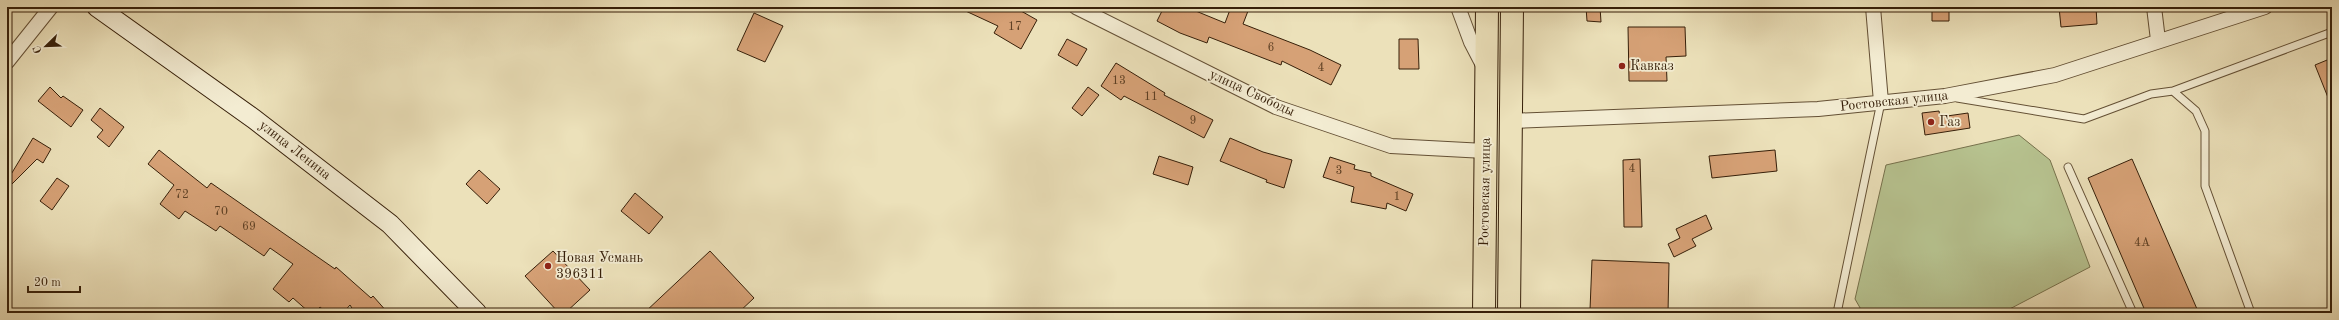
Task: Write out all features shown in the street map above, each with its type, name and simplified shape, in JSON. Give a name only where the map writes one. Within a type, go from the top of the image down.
[{"type":"highway","name":"Ростовская улица","points":[[1484,313],[1487,7]]},
{"type":"highway","name":"Ростовская улица","points":[[1509,313],[1512,7]]},
{"type":"main road","name":"улица Ленина","points":[[98,7],[254,119],[390,224],[477,313]]},
{"type":"street","points":[[7,62],[51,7]]},
{"type":"street","name":"улица Свободы","points":[[1076,7],[1276,107],[1391,146],[1485,151]]},
{"type":"street","points":[[1458,7],[1470,42],[1486,70]]},
{"type":"street","points":[[1873,7],[1881,102]]},
{"type":"street","points":[[2154,7],[2158,40]]},
{"type":"street","name":"Ростовская улица","points":[[1510,121],[1818,109],[1945,96],[2055,75],[2158,40],[2265,7]]},
{"type":"lane","points":[[1945,96],[2084,119],[2151,94],[2173,91],[2332,32]]},
{"type":"lane","points":[[2173,91],[2196,112],[2205,131],[2205,186],[2251,313]]},
{"type":"lane","points":[[1837,313],[1881,102]]},
{"type":"lane","points":[[2068,167],[2133,313]]},
{"type":"green space","points":[[2019,135],[2050,160],[2090,267],[2002,313],[1863,313],[1855,299],[1886,165]]},
{"type":"building","points":[[957,7],[1014,7],[1037,20],[1021,49],[994,33],[998,26]]},
{"type":"building","points":[[1164,7],[1186,7],[1225,23],[1231,7],[1237,7],[1248,11],[1243,24],[1310,50],[1341,65],[1331,85],[1282,61],[1281,65],[1209,37],[1207,43],[1180,33],[1157,21]]},
{"type":"building","points":[[1586,7],[1600,7],[1601,22],[1587,21]]},
{"type":"building","points":[[1932,7],[1949,7],[1949,21],[1932,21]]},
{"type":"building","points":[[2059,7],[2096,7],[2097,24],[2061,27]]},
{"type":"building","points":[[754,13],[783,26],[765,62],[737,50]]},
{"type":"building","points":[[1628,27],[1685,27],[1686,56],[1666,57],[1667,81],[1629,81]]},
{"type":"building","points":[[1067,39],[1087,49],[1077,66],[1058,55]]},
{"type":"building","points":[[1399,39],[1418,39],[1419,69],[1399,69]]},
{"type":"building","points":[[2332,58],[2332,105],[2331,105],[2315,65]]},
{"type":"building","points":[[1116,63],[1165,93],[1164,95],[1213,120],[1204,138],[1124,96],[1121,100],[1101,86]]},
{"type":"building","points":[[50,87],[61,98],[63,96],[83,110],[71,127],[38,101]]},
{"type":"building","points":[[1088,87],[1099,95],[1082,116],[1072,108]]},
{"type":"building","points":[[100,108],[124,127],[109,147],[97,137],[103,130],[91,120]]},
{"type":"building","points":[[1939,111],[1940,117],[1968,113],[1970,128],[1925,135],[1922,113]]},
{"type":"building","points":[[33,138],[51,149],[43,163],[37,159],[10,186],[7,181]]},
{"type":"building","points":[[1230,138],[1263,152],[1292,160],[1284,188],[1266,182],[1267,180],[1220,161]]},
{"type":"building","points":[[159,150],[207,188],[211,183],[335,269],[336,267],[371,298],[373,296],[388,313],[355,313],[350,305],[343,313],[327,313],[320,307],[314,313],[310,313],[293,298],[289,302],[273,289],[293,264],[270,248],[264,256],[220,226],[216,231],[185,211],[179,219],[160,204],[174,185],[148,164]]},
{"type":"building","points":[[1775,150],[1777,171],[1712,178],[1709,156]]},
{"type":"building","points":[[1159,156],[1193,167],[1188,185],[1153,174]]},
{"type":"building","points":[[1330,157],[1355,165],[1354,169],[1371,173],[1371,176],[1413,194],[1406,211],[1387,203],[1386,209],[1351,202],[1354,187],[1323,177]]},
{"type":"building","points":[[1640,159],[1642,227],[1624,227],[1623,160]]},
{"type":"building","points":[[2132,159],[2197,309],[2187,313],[2146,313],[2088,178]]},
{"type":"building","points":[[479,170],[500,189],[487,204],[466,184]]},
{"type":"building","points":[[57,178],[69,186],[52,210],[40,201]]},
{"type":"building","points":[[635,193],[663,217],[649,234],[621,211]]},
{"type":"building","points":[[1706,215],[1712,229],[1692,239],[1696,246],[1674,257],[1668,244],[1680,238],[1676,229]]},
{"type":"building","points":[[553,251],[590,290],[565,313],[559,313],[525,276]]},
{"type":"building","points":[[710,251],[754,298],[738,313],[644,313]]},
{"type":"building","points":[[1592,260],[1669,263],[1668,313],[1590,310]]},
{"type":"place","name":"Кавказ","points":[[1622,66]]},
{"type":"place","name":"Газ","points":[[1931,122]]},
{"type":"place","name":"Новая Усмань 396311","points":[[548,266]]}]
